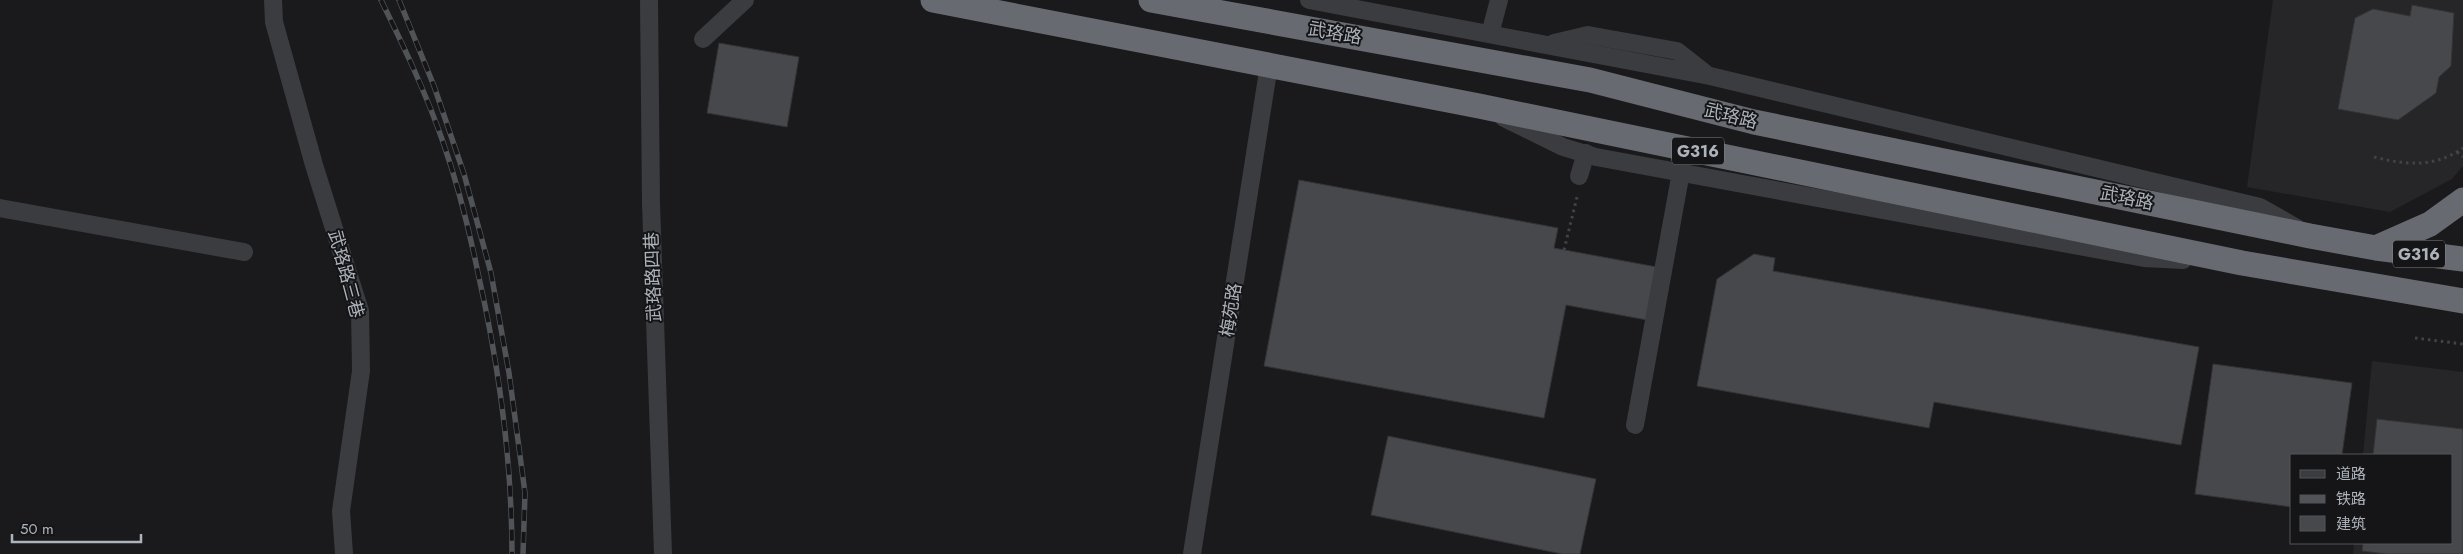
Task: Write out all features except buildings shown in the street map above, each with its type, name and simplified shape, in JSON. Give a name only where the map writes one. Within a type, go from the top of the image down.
[{"type":"highway","name":"G316","points":[[933,0],[1479,106],[2242,263],[2463,301]]},
{"type":"highway","name":"武珞路","points":[[1151,0],[1590,80],[1754,122],[2310,236],[2376,248],[2463,259]]},
{"type":"highway","points":[[2376,248],[2430,224],[2463,200]]},
{"type":"street","name":"武珞路三巷","points":[[272,0],[274,22],[303,127],[360,311],[360,371],[341,511],[344,554]]},
{"type":"street","name":"武珞路四巷","points":[[649,0],[651,203],[663,554]]},
{"type":"street","points":[[703,39],[745,0]]},
{"type":"street","name":"武珞路","points":[[1310,0],[1710,76],[2260,207],[2310,236]]},
{"type":"street","points":[[1490,34],[1498,0]]},
{"type":"street","name":"梅苑路","points":[[1192,554],[1269,65]]},
{"type":"street","points":[[1479,106],[1563,146],[1586,153],[2144,258],[2242,263]]},
{"type":"street","points":[[1580,180],[1586,153]]},
{"type":"street","points":[[1635,425],[1681,172]]},
{"type":"street","points":[[0,208],[244,252]]},
{"type":"path","points":[[2374,157],[2411,165],[2445,159],[2463,148]]},
{"type":"path","points":[[2458,152],[2463,157]]},
{"type":"path","points":[[1564,250],[1580,180]]},
{"type":"path","points":[[2415,338],[2463,344]]},
{"type":"shaded area","points":[[2273,0],[2463,0],[2463,166],[2452,179],[2390,212],[2247,187]]},
{"type":"shaded area","points":[[2372,361],[2463,372],[2463,554],[2353,554],[2354,544],[2453,544],[2453,454],[2363,454]]},
{"type":"railway","points":[[381,0],[414,70],[443,142],[454,174],[471,240],[492,343],[503,413],[510,483],[512,554]]},
{"type":"railway","points":[[399,0],[434,86],[464,174],[491,273],[509,373],[525,493],[523,554]]}]
